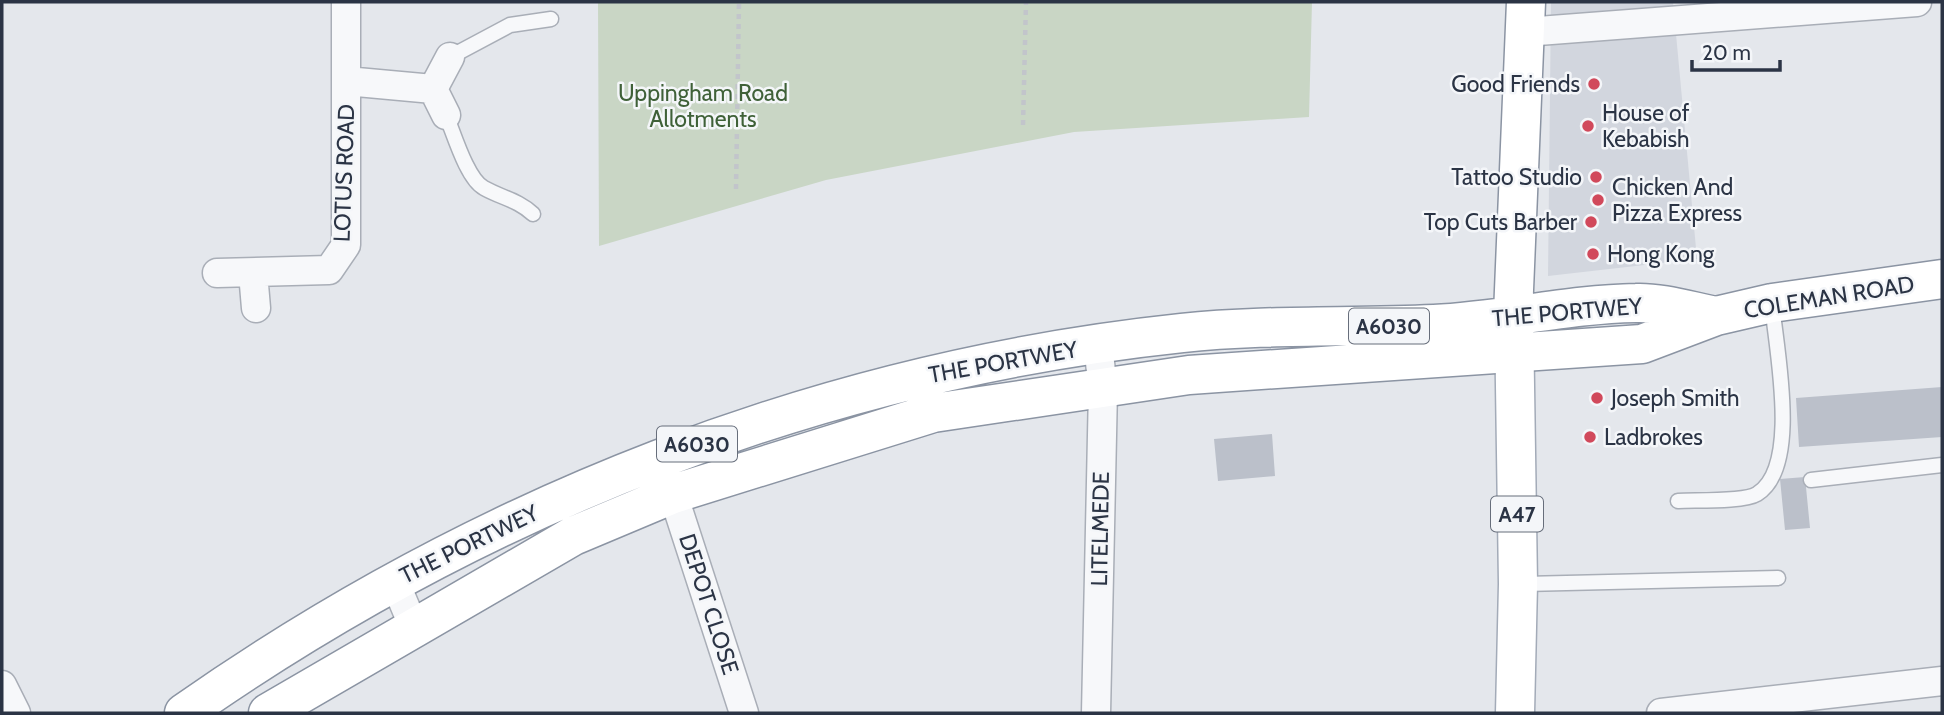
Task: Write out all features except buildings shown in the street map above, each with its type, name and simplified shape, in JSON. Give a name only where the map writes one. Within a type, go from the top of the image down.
[{"type":"main road","name":"A47","points":[[1515,713],[1518,584],[1516,354],[1513,314],[1525,17]]},
{"type":"main road","name":"COLEMAN ROAD","points":[[1716,316],[1772,303],[1942,279]]},
{"type":"main road","name":"THE PORTWEY","points":[[184,713],[394,580],[548,506],[660,456],[821,404],[926,375],[1185,333],[1439,324],[1639,302],[1716,316]]},
{"type":"main road","name":"THE PORTWEY","points":[[268,713],[573,536],[673,494],[933,413],[1189,375],[1642,344],[1716,316]]},
{"type":"street","name":"LOTUS ROAD","points":[[217,273],[329,270],[346,245],[346,2]]},
{"type":"street","points":[[1525,17],[1917,2]]},
{"type":"street","points":[[433,89],[450,57]]},
{"type":"street","points":[[346,80],[433,89]]},
{"type":"street","points":[[433,89],[446,115]]},
{"type":"street","points":[[253,273],[256,308]]},
{"type":"street","name":"LITELMEDE","points":[[1096,713],[1103,389],[1098,345]]},
{"type":"street","name":"DEPOT CLOSE","points":[[673,494],[744,713]]},
{"type":"street","points":[[394,580],[415,629]]},
{"type":"street","points":[[1661,713],[1942,681]]},
{"type":"street","points":[[2,685],[16,713]]},
{"type":"lane","points":[[450,57],[510,25],[551,19]]},
{"type":"lane","points":[[446,115],[473,180],[485,189],[520,202],[533,214]]},
{"type":"lane","points":[[1678,501],[1755,496],[1772,482],[1779,458],[1783,416],[1772,303]]},
{"type":"lane","points":[[1811,480],[1942,466]]},
{"type":"lane","points":[[1518,584],[1778,578]]},
{"type":"path","points":[[736,189],[739,2]]},
{"type":"path","points":[[1023,125],[1026,2]]},
{"type":"shaded area","points":[[1551,2],[1673,2],[1697,259],[1548,276]]},
{"type":"green space","name":"Uppingham Road Allotments","points":[[598,2],[1312,2],[1309,117],[1074,132],[826,180],[599,246]]},
{"type":"place","name":"Good Friends","points":[[1594,84]]},
{"type":"place","name":"House of Kebabish","points":[[1588,126]]},
{"type":"place","name":"Tattoo Studio","points":[[1596,177]]},
{"type":"place","name":"Chicken And Pizza Express","points":[[1598,200]]},
{"type":"place","name":"Top Cuts Barber","points":[[1591,222]]},
{"type":"place","name":"Hong Kong","points":[[1593,254]]},
{"type":"place","name":"Joseph Smith","points":[[1597,398]]},
{"type":"place","name":"Ladbrokes","points":[[1590,437]]}]
